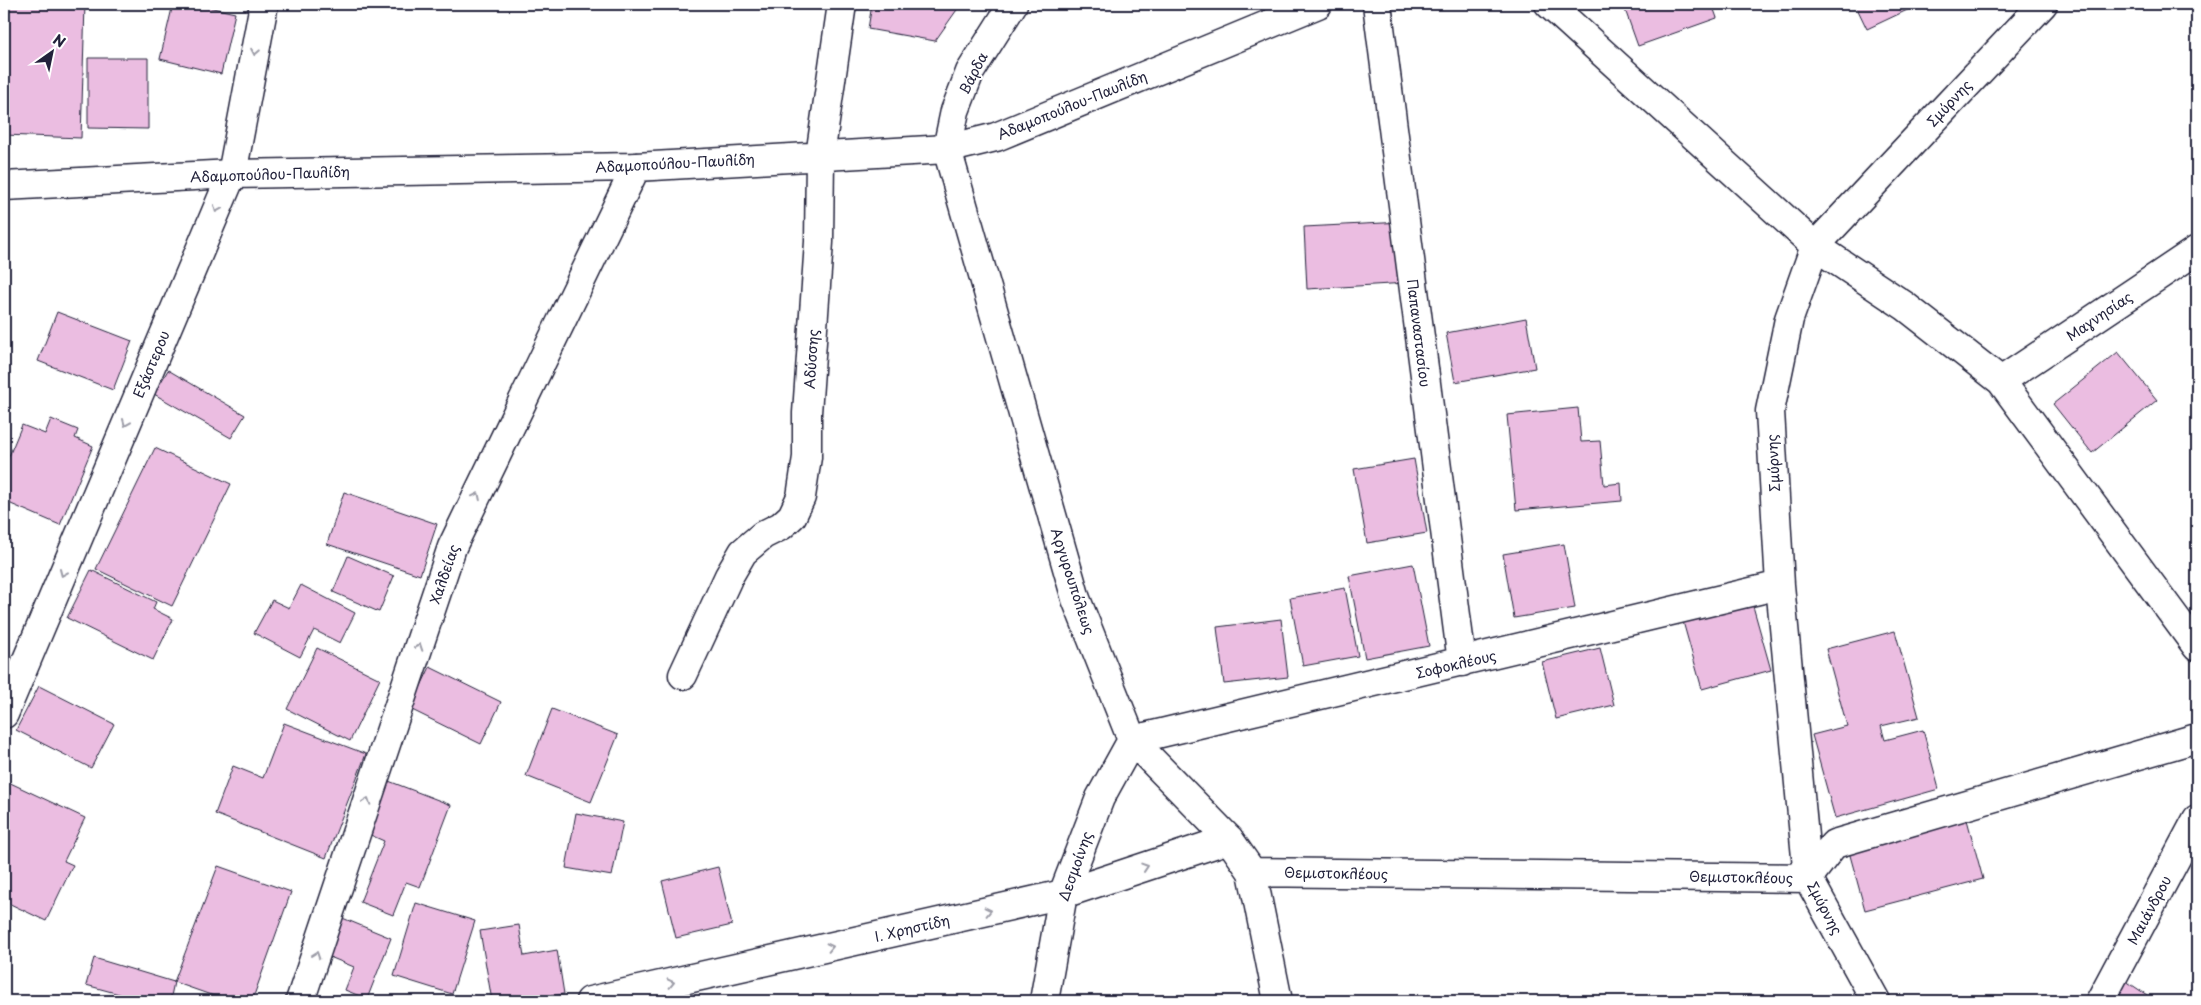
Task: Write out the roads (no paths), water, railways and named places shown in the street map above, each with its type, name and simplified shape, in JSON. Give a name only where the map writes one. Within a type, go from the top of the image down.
[{"type":"street","name":"Εξάστερου","points":[[4,714],[232,174],[264,4]]},
{"type":"street","name":"Αδύσσης","points":[[683,675],[729,576],[743,552],[763,536],[782,526],[792,516],[801,497],[807,457],[807,413],[819,242],[820,156],[842,4]]},
{"type":"street","name":"Βάρδα","points":[[947,149],[955,111],[970,72],[1013,4]]},
{"type":"street","name":"Αδαμοπούλου-Παυλίδη","points":[[4,186],[232,174],[636,167],[947,149],[996,137],[1318,4]]},
{"type":"street","name":"Παπαναστασίου","points":[[1377,4],[1462,662]]},
{"type":"street","points":[[1549,4],[1815,246],[1905,306],[2000,381],[2197,647]]},
{"type":"street","name":"Σμύρνης","points":[[1876,1001],[1808,878],[1780,585],[1770,412],[1789,319],[1815,246],[2043,4]]},
{"type":"street","name":"Αργυρουπόλεως","points":[[947,149],[1076,599],[1132,740],[1229,840],[1252,872],[1278,1001]]},
{"type":"street","name":"Χαλδείας","points":[[300,1001],[452,547],[636,167]]},
{"type":"street","name":"Μαγνησίας","points":[[2000,381],[2197,250]]},
{"type":"street","name":"Σοφοκλέους","points":[[1132,740],[1780,585]]},
{"type":"street","name":"Θεμιστοκλέους","points":[[1252,872],[1808,878],[1834,844],[2197,738]]},
{"type":"street","name":"Δεσμοίνης","points":[[1044,1001],[1063,894],[1100,798],[1132,740]]},
{"type":"street","name":"Μαιάνδρου","points":[[2100,1001],[2197,819]]},
{"type":"street","name":"Ι. Χρηστίδη","points":[[590,1001],[1063,894],[1229,840]]}]
